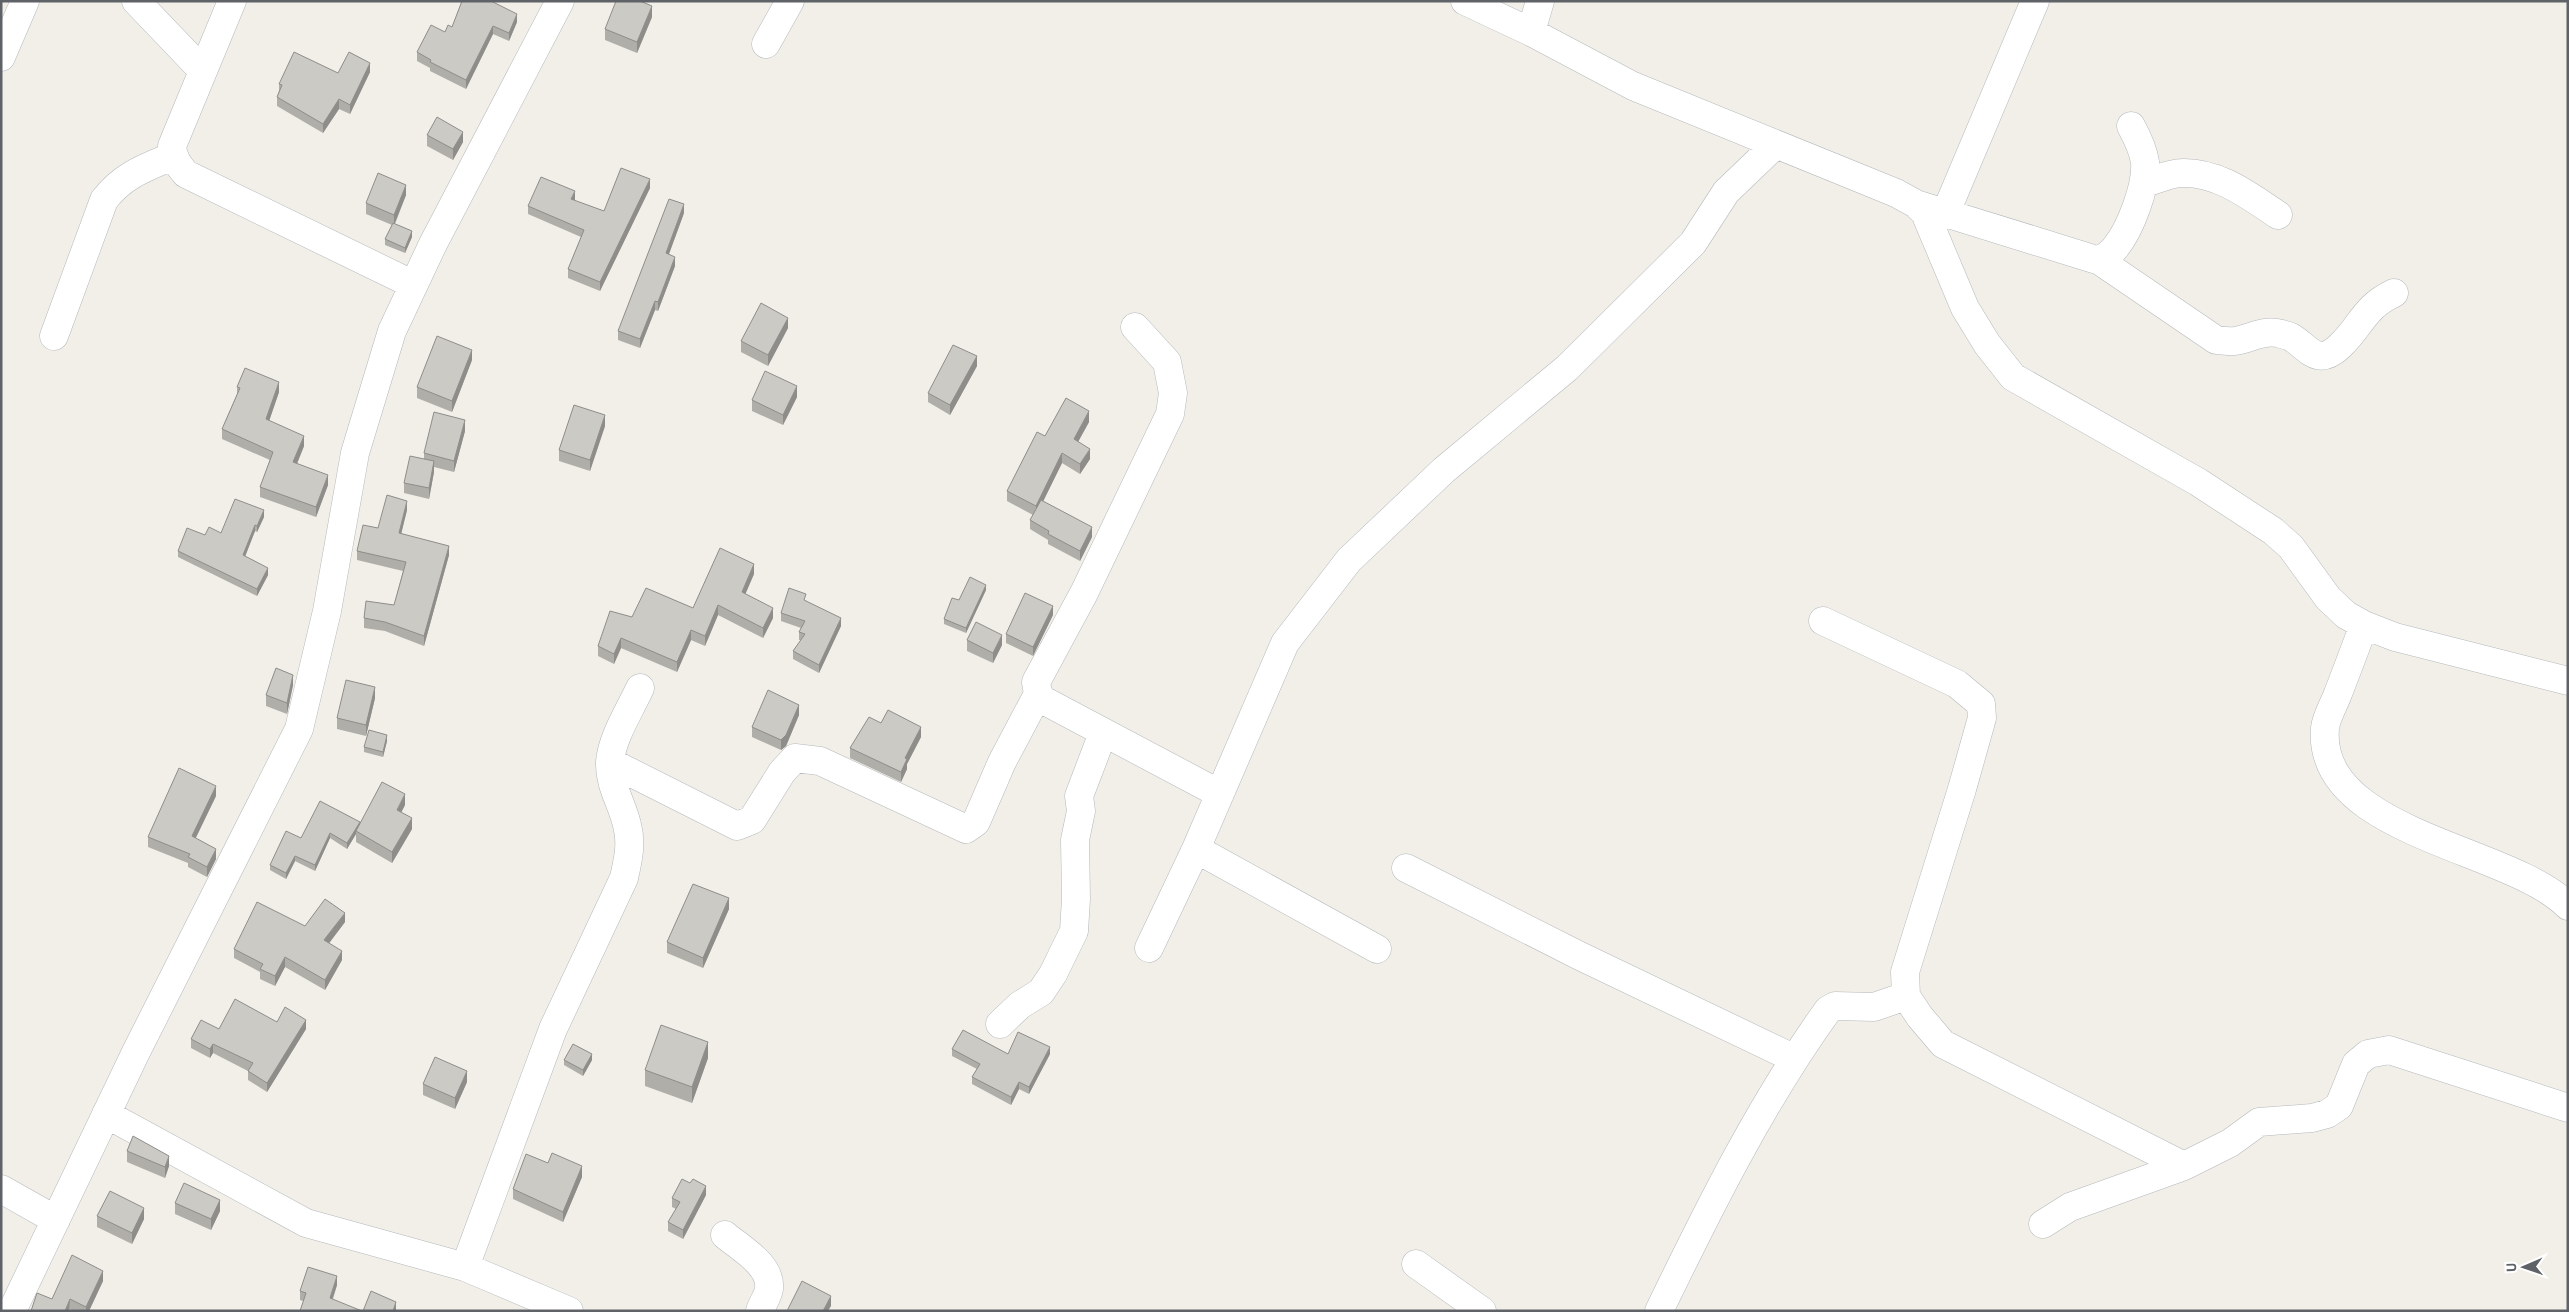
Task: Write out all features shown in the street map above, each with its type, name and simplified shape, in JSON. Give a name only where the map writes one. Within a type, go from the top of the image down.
[{"type":"street","points":[[1,57],[25,1]]},
{"type":"street","points":[[136,1],[203,71]]},
{"type":"street","points":[[232,1],[172,146],[173,156],[186,174],[412,284]]},
{"type":"street","points":[[12,1311],[106,1114],[299,729],[327,611],[355,452],[392,332],[412,284],[560,1]]},
{"type":"street","points":[[766,44],[790,1]]},
{"type":"street","points":[[1466,1],[1531,32],[1633,86],[1896,193],[1916,204],[2100,261],[2216,340],[2235,341],[2253,335],[2274,332],[2291,337],[2307,352],[2314,355],[2329,353],[2340,346],[2369,309],[2394,293]]},
{"type":"street","points":[[1531,32],[1540,1]]},
{"type":"street","points":[[1946,212],[2035,1]]},
{"type":"street","points":[[2100,261],[2114,249],[2122,237],[2144,183],[2145,162],[2139,141],[2131,126]]},
{"type":"street","points":[[1149,948],[1196,849],[1285,643],[1349,560],[1444,470],[1567,368],[1693,243],[1726,192],[1775,145]]},
{"type":"street","points":[[54,336],[104,200],[116,185],[137,171],[173,156]]},
{"type":"street","points":[[2144,183],[2181,173],[2204,175],[2227,183],[2278,215]]},
{"type":"street","points":[[1916,204],[1925,213],[1932,227],[1966,308],[1987,344],[2013,377],[2198,482],[2272,531],[2292,547],[2328,598],[2346,615],[2364,625],[2396,637],[2568,681]]},
{"type":"street","points":[[1135,327],[1168,362],[1173,393],[1170,414],[1084,593],[1036,682],[1038,694],[1043,700],[1220,794]]},
{"type":"street","points":[[1823,621],[1957,684],[1981,704],[1982,718],[1905,972],[1906,996],[1920,1017],[1943,1044],[2184,1166]]},
{"type":"street","points":[[2364,625],[2326,726],[2328,761],[2337,777],[2374,812],[2427,837],[2527,878],[2558,896],[2568,906]]},
{"type":"street","points":[[465,1267],[553,1029],[624,878],[630,854],[628,826],[611,780],[610,762],[612,749],[640,688]]},
{"type":"street","points":[[610,762],[737,826],[752,820],[782,772],[795,758],[806,758],[820,761],[938,818],[966,829],[976,822],[1002,762],[1038,694]]},
{"type":"street","points":[[1000,1024],[1020,1005],[1041,992],[1054,974],[1074,931],[1076,899],[1075,840],[1080,811],[1079,796],[1103,732]]},
{"type":"street","points":[[1196,849],[1377,949]]},
{"type":"street","points":[[1406,868],[1580,956],[1793,1058]]},
{"type":"street","points":[[1659,1311],[1695,1236],[1793,1058],[1828,1010],[1835,1006],[1874,1007],[1906,996]]},
{"type":"street","points":[[2043,1224],[2070,1208],[2184,1166],[2230,1143],[2259,1122],[2312,1118],[2328,1114],[2340,1106],[2356,1064],[2368,1054],[2389,1050],[2568,1108]]},
{"type":"street","points":[[106,1114],[306,1223],[465,1267],[570,1311]]},
{"type":"street","points":[[1,1189],[56,1220]]},
{"type":"street","points":[[725,1235],[760,1264],[767,1274],[769,1288],[760,1311]]},
{"type":"street","points":[[1416,1264],[1482,1311]]},
{"type":"building","points":[[462,1],[491,1],[517,14],[509,33],[493,26],[466,80],[430,62],[431,60],[417,52],[431,25],[445,32],[448,25],[452,27]]},
{"type":"building","points":[[616,1],[640,1],[652,6],[637,42],[605,29]]},
{"type":"building","points":[[294,52],[338,73],[349,52],[370,63],[350,105],[339,99],[323,124],[277,97],[282,85],[279,84]]},
{"type":"building","points":[[437,117],[463,132],[453,149],[427,135]]},
{"type":"building","points":[[621,168],[650,179],[600,282],[568,269],[584,230],[528,206],[541,177],[575,191],[571,199],[604,211]]},
{"type":"building","points":[[378,173],[406,185],[394,215],[366,203]]},
{"type":"building","points":[[669,199],[684,204],[666,253],[675,257],[658,302],[655,301],[640,339],[618,331]]},
{"type":"building","points":[[393,223],[412,231],[405,248],[385,239]]},
{"type":"building","points":[[761,303],[788,318],[768,355],[741,341]]},
{"type":"building","points":[[437,336],[472,350],[452,401],[417,387]]},
{"type":"building","points":[[953,345],[977,356],[950,405],[928,393]]},
{"type":"building","points":[[245,368],[279,382],[266,419],[304,436],[293,462],[328,475],[316,507],[260,487],[273,452],[222,429],[240,388],[237,387]]},
{"type":"building","points":[[765,371],[797,386],[783,415],[752,400]]},
{"type":"building","points":[[1066,398],[1089,411],[1074,439],[1090,449],[1080,464],[1062,453],[1036,506],[1007,491],[1037,432],[1045,436]]},
{"type":"building","points":[[574,405],[605,415],[590,460],[559,450]]},
{"type":"building","points":[[434,412],[465,420],[454,461],[424,453]]},
{"type":"building","points":[[410,456],[434,461],[429,488],[404,483]]},
{"type":"building","points":[[387,495],[407,501],[399,533],[449,546],[424,636],[385,622],[364,618],[366,601],[394,605],[406,562],[357,551],[363,525],[378,528]]},
{"type":"building","points":[[235,499],[264,510],[257,526],[255,525],[243,555],[268,568],[257,589],[178,551],[187,528],[205,535],[209,527],[221,533]]},
{"type":"building","points":[[1041,500],[1092,527],[1080,551],[1048,534],[1049,531],[1030,520]]},
{"type":"building","points":[[720,548],[754,564],[742,592],[773,608],[763,628],[718,605],[705,636],[691,630],[677,662],[621,638],[614,654],[598,646],[610,611],[632,617],[646,588],[693,608]]},
{"type":"building","points":[[970,577],[986,585],[966,628],[944,619],[952,598],[959,600]]},
{"type":"building","points":[[789,588],[806,594],[804,600],[841,618],[819,665],[793,651],[805,634],[799,632],[805,621],[781,613]]},
{"type":"building","points":[[1025,593],[1053,606],[1033,647],[1006,634]]},
{"type":"building","points":[[976,622],[1002,635],[993,653],[967,640]]},
{"type":"building","points":[[276,668],[293,675],[287,703],[266,695]]},
{"type":"building","points":[[346,680],[375,687],[366,725],[337,718]]},
{"type":"building","points":[[768,690],[799,705],[786,735],[781,740],[752,727]]},
{"type":"building","points":[[888,710],[921,727],[905,758],[907,759],[901,772],[850,748],[869,717],[881,723]]},
{"type":"building","points":[[369,730],[387,735],[383,752],[364,747]]},
{"type":"building","points":[[179,768],[216,786],[192,836],[216,849],[207,867],[188,857],[190,854],[148,837]]},
{"type":"building","points":[[382,782],[405,794],[397,810],[412,818],[392,852],[356,831]]},
{"type":"building","points":[[320,801],[360,822],[347,843],[330,833],[315,865],[295,856],[286,873],[270,865],[286,831],[301,838]]},
{"type":"building","points":[[693,884],[729,898],[703,958],[667,942]]},
{"type":"building","points":[[325,899],[345,913],[324,940],[342,951],[325,980],[285,957],[275,976],[260,969],[263,964],[234,949],[257,902],[305,926]]},
{"type":"building","points":[[235,999],[277,1022],[285,1007],[306,1020],[267,1083],[248,1071],[253,1063],[213,1044],[210,1049],[191,1039],[201,1020],[219,1029]]},
{"type":"building","points":[[661,1025],[708,1042],[692,1087],[645,1070]]},
{"type":"building","points":[[963,1030],[1008,1054],[1018,1032],[1050,1047],[1029,1087],[1019,1082],[1011,1097],[972,1077],[980,1064],[952,1049]]},
{"type":"building","points":[[573,1044],[592,1054],[583,1070],[564,1060]]},
{"type":"building","points":[[435,1057],[467,1071],[455,1098],[423,1084]]},
{"type":"building","points":[[133,1136],[169,1156],[165,1167],[127,1151]]},
{"type":"building","points":[[552,1153],[582,1166],[563,1212],[513,1189],[526,1154],[548,1163]]},
{"type":"building","points":[[682,1179],[690,1183],[693,1179],[706,1186],[683,1230],[668,1222],[680,1202],[672,1198]]},
{"type":"building","points":[[184,1183],[220,1200],[211,1219],[175,1203]]},
{"type":"building","points":[[110,1191],[144,1208],[132,1233],[97,1216]]},
{"type":"building","points":[[72,1255],[103,1271],[86,1307],[70,1299],[65,1311],[31,1311],[37,1293],[52,1299]]},
{"type":"building","points":[[308,1267],[337,1276],[330,1298],[362,1311],[300,1311],[306,1293],[300,1291]]},
{"type":"building","points":[[802,1281],[831,1296],[823,1311],[787,1311]]},
{"type":"building","points":[[371,1291],[396,1302],[393,1311],[363,1311]]}]
